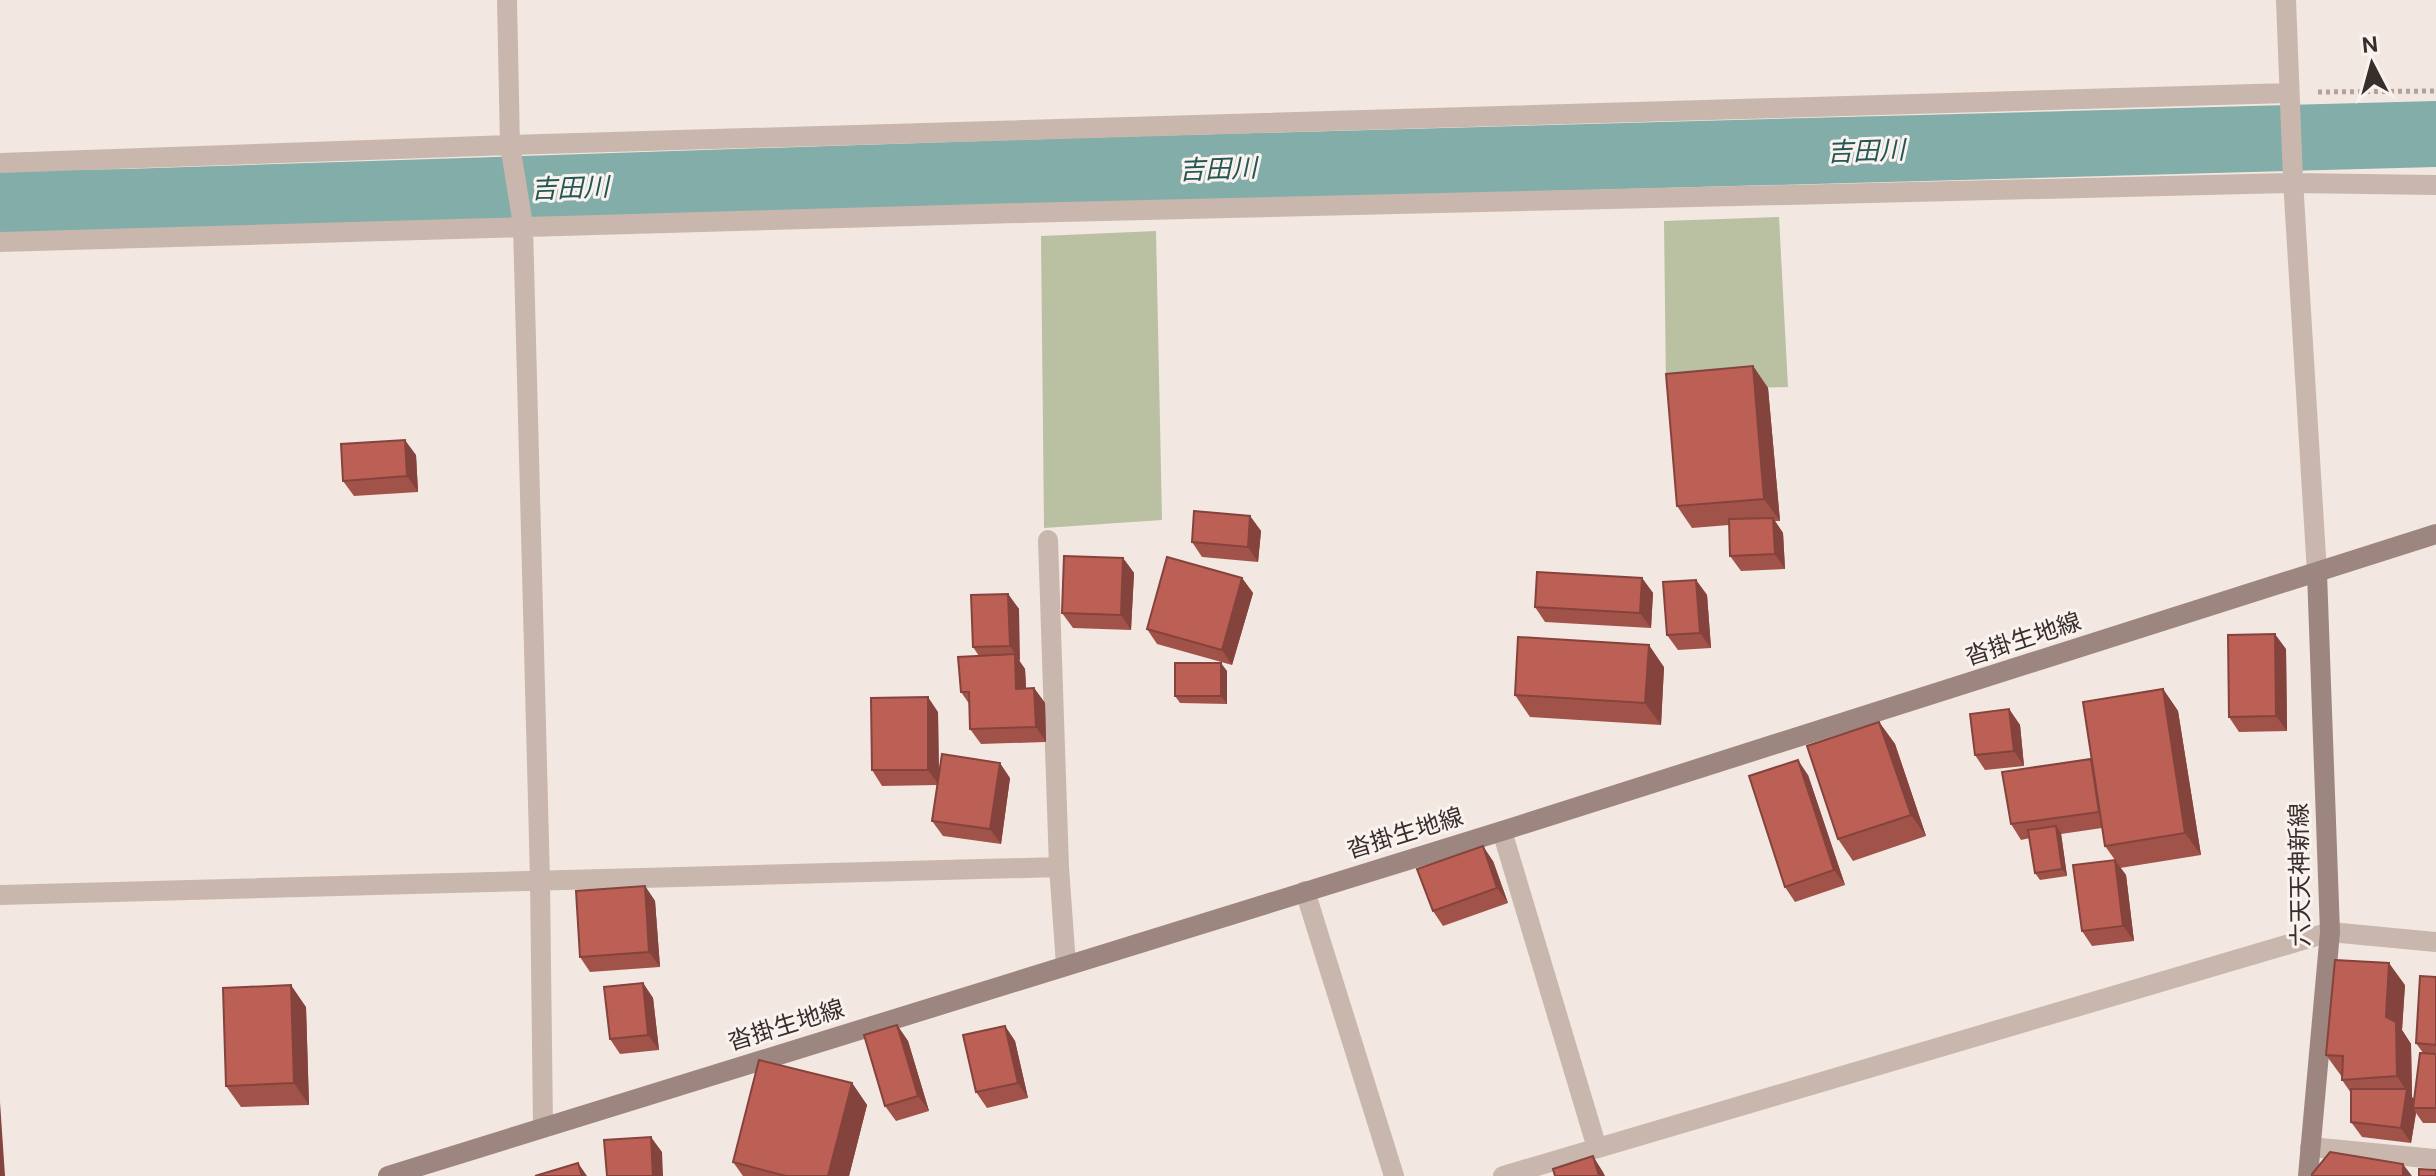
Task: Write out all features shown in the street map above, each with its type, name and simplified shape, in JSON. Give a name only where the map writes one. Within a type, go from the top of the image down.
[{"type":"main road","name":"沓掛生地線","points":[[388,1176],[1502,831],[2436,534]]},
{"type":"main road","name":"六天天神新線","points":[[2308,1176],[2330,932],[2317,573]]},
{"type":"street","points":[[507,0],[511,147],[523,223],[540,880],[543,1127]]},
{"type":"street","points":[[2286,0],[2293,182],[2317,573]]},
{"type":"street","points":[[0,163],[2289,94]]},
{"type":"street","points":[[0,242],[523,223],[2293,182],[2436,185]]},
{"type":"street","points":[[1048,540],[1059,867],[1066,965]]},
{"type":"street","points":[[1502,831],[1597,1148]]},
{"type":"street","points":[[0,895],[1059,867]]},
{"type":"street","points":[[1305,891],[1394,1176]]},
{"type":"street","points":[[1503,1176],[2330,932],[2436,942]]},
{"type":"street","points":[[2310,1147],[2436,1159]]},
{"type":"path","points":[[2289,94],[2436,91]]},
{"type":"green space","points":[[1779,217],[1788,387],[1666,389],[1664,221]]},
{"type":"green space","points":[[1156,231],[1162,520],[1044,528],[1041,236]]},
{"type":"building","points":[[1753,366],[1764,499],[1677,506],[1666,374]]},
{"type":"building","points":[[405,440],[407,476],[343,481],[341,444]]},
{"type":"building","points":[[1194,511],[1250,516],[1248,547],[1192,542]]},
{"type":"building","points":[[1773,518],[1775,554],[1730,556],[1729,519]]},
{"type":"building","points":[[1064,556],[1123,558],[1121,615],[1062,613]]},
{"type":"building","points":[[1167,557],[1242,578],[1222,650],[1147,629]]},
{"type":"building","points":[[1537,572],[1642,578],[1640,613],[1535,607]]},
{"type":"building","points":[[1696,580],[1700,633],[1667,635],[1663,582]]},
{"type":"building","points":[[1008,594],[1010,646],[973,647],[971,595]]},
{"type":"building","points":[[2275,634],[2276,716],[2229,717],[2228,635]]},
{"type":"building","points":[[1518,637],[1649,645],[1645,703],[1515,695]]},
{"type":"building","points":[[1015,654],[1016,689],[1034,688],[1036,727],[970,729],[969,692],[961,692],[958,657]]},
{"type":"building","points":[[1175,663],[1221,663],[1221,696],[1175,696]]},
{"type":"building","points":[[2163,689],[2185,833],[2105,846],[2083,702]]},
{"type":"building","points":[[928,697],[928,770],[872,770],[871,698]]},
{"type":"building","points":[[2009,709],[2014,751],[1975,755],[1970,714]]},
{"type":"building","points":[[1879,722],[1911,815],[1838,839],[1807,746]]},
{"type":"building","points":[[942,754],[1000,763],[990,829],[932,821]]},
{"type":"building","points":[[2091,759],[2099,812],[2011,824],[2002,772]]},
{"type":"building","points":[[1798,760],[1834,870],[1785,887],[1749,776]]},
{"type":"building","points":[[2056,826],[2062,869],[2035,873],[2028,830]]},
{"type":"building","points":[[1483,846],[1497,888],[1433,911],[1417,869]]},
{"type":"building","points":[[2115,860],[2123,926],[2082,931],[2073,865]]},
{"type":"building","points":[[645,886],[649,952],[580,957],[576,891]]},
{"type":"building","points":[[2335,960],[2389,963],[2386,1017],[2396,1022],[2397,1076],[2342,1080],[2343,1056],[2326,1055]]},
{"type":"building","points":[[2420,976],[2436,977],[2436,1045],[2416,1043]]},
{"type":"building","points":[[643,983],[648,1035],[610,1039],[604,987]]},
{"type":"building","points":[[291,985],[294,1083],[226,1086],[223,988]]},
{"type":"building","points":[[897,1025],[918,1096],[885,1106],[864,1035]]},
{"type":"building","points":[[1005,1026],[1018,1083],[976,1092],[963,1035]]},
{"type":"building","points":[[2420,1053],[2436,1054],[2436,1108],[2413,1108]]},
{"type":"building","points":[[759,1060],[852,1083],[828,1176],[786,1176],[733,1162]]},
{"type":"building","points":[[2351,1089],[2407,1089],[2401,1128],[2351,1122]]},
{"type":"building","points":[[651,1137],[653,1176],[607,1176],[604,1140]]},
{"type":"building","points":[[2330,1152],[2403,1164],[2403,1176],[2312,1176]]},
{"type":"building","points":[[1593,1156],[1599,1176],[1555,1176],[1553,1169]]},
{"type":"building","points":[[578,1163],[582,1176],[535,1176]]},
{"type":"building","points":[[2419,1169],[2436,1170],[2436,1176],[2419,1176]]},
{"type":"waterway","name":"吉田川","points":[[0,204],[2436,134]]}]
